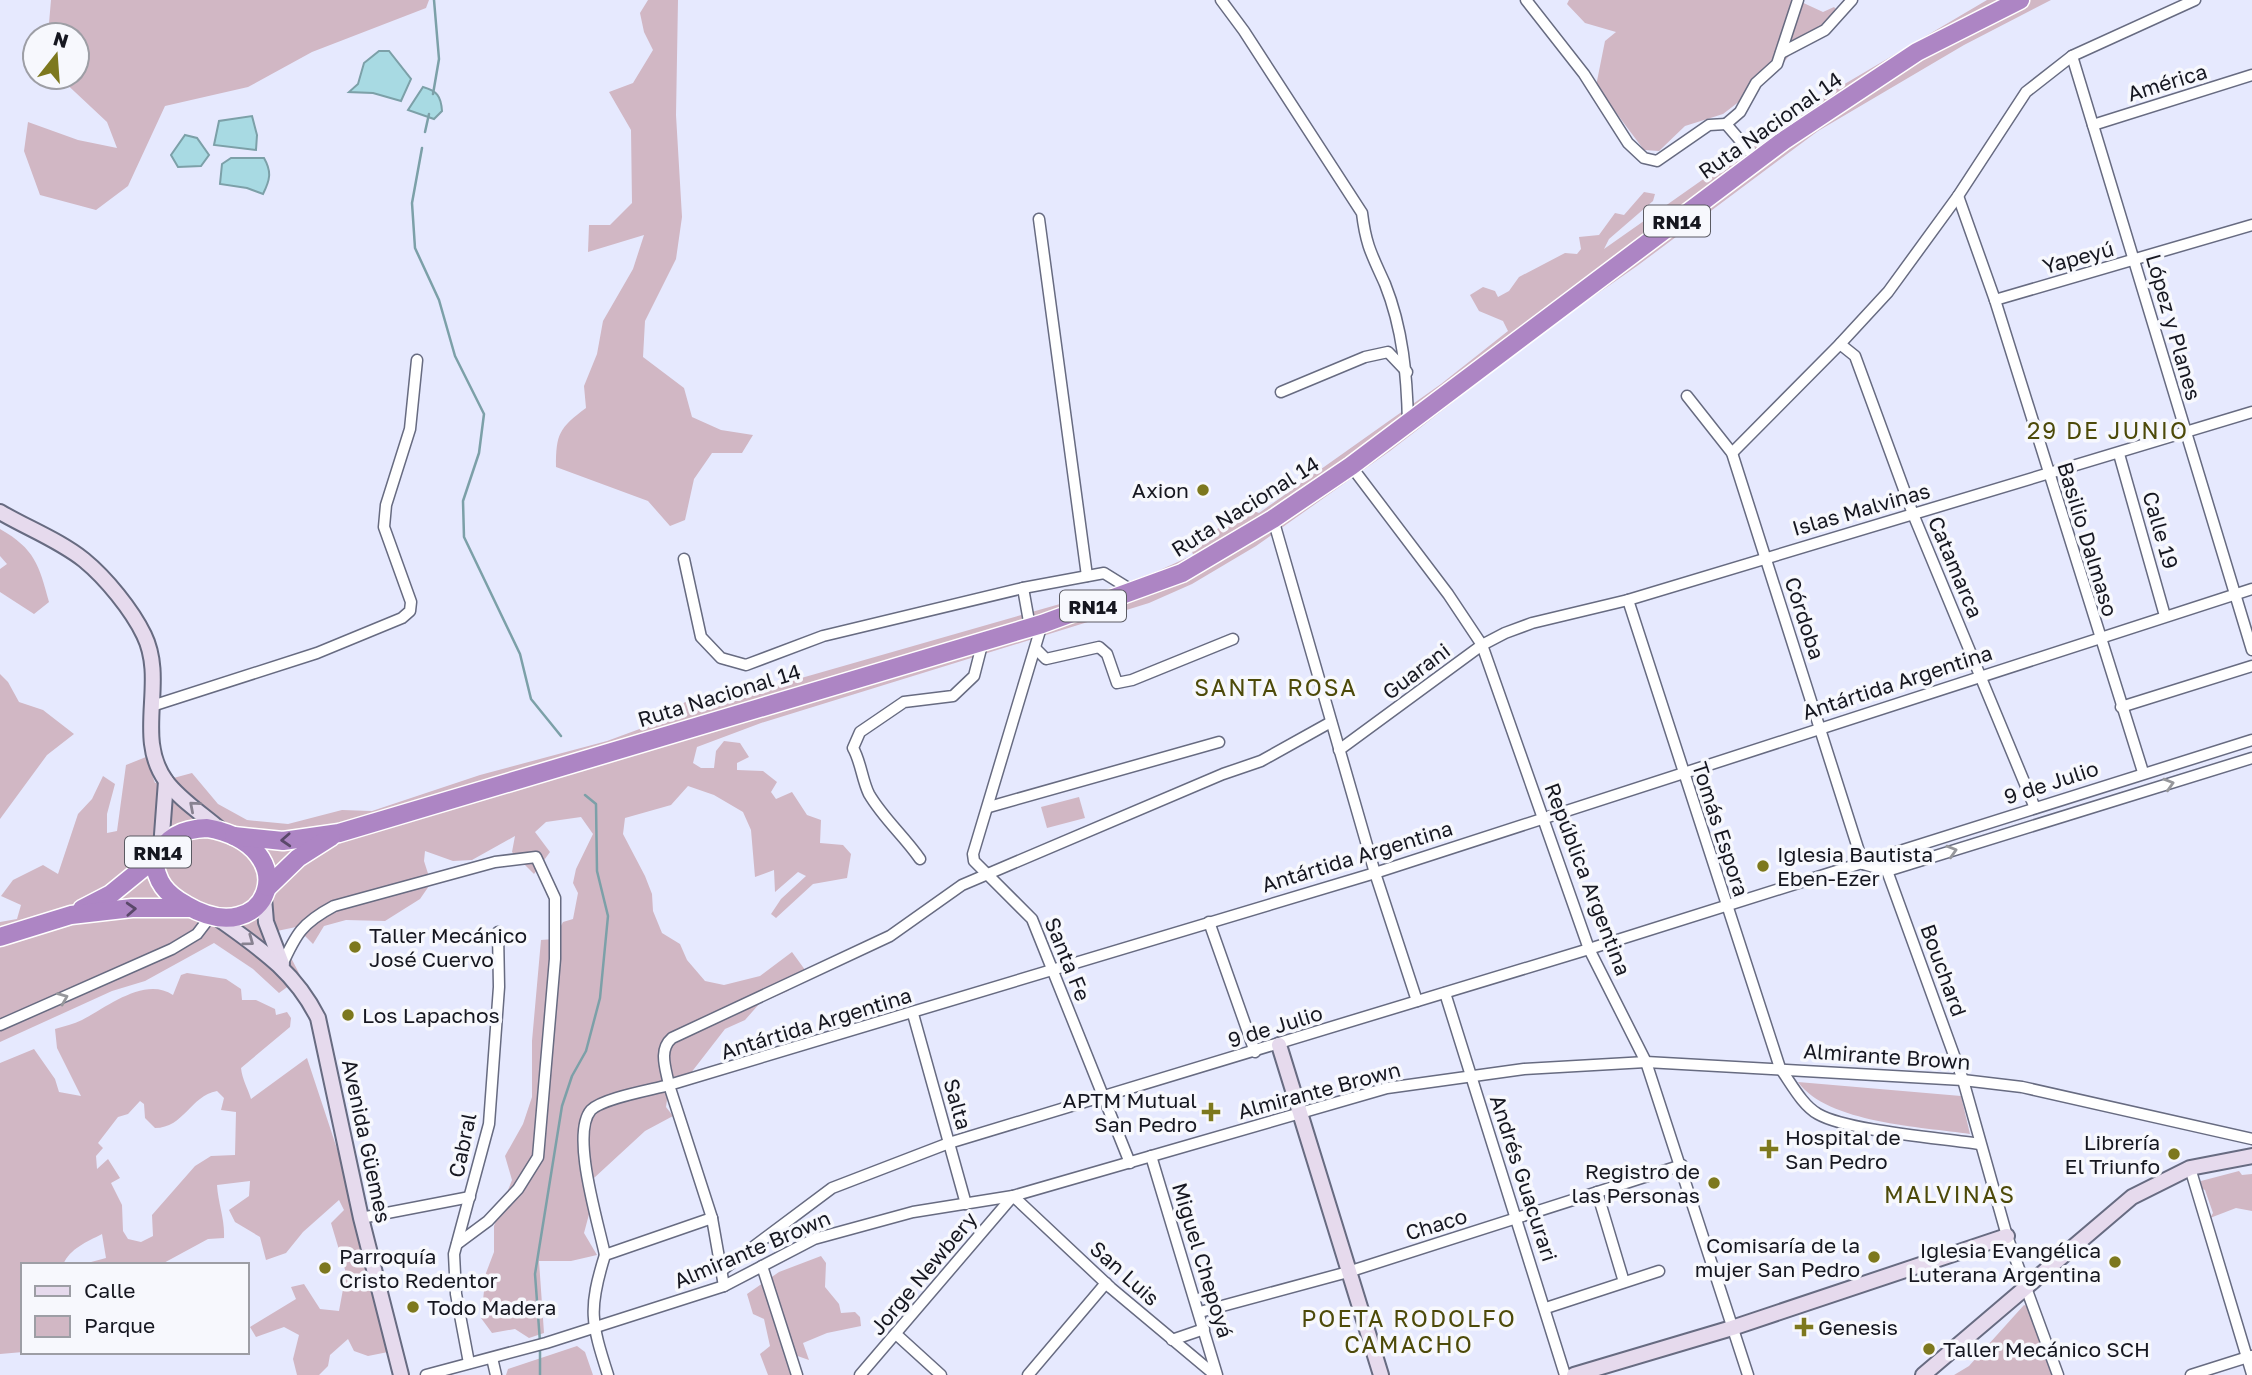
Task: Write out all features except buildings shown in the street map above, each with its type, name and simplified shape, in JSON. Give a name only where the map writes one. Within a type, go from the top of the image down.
[{"type":"highway","name":"Ruta Nacional 14","points":[[228,833],[283,841],[339,833],[1036,625],[1134,592],[1194,568],[1273,519],[1408,424],[1757,160],[1916,52],[2020,0]]},
{"type":"highway","name":"RN14","points":[[0,937],[71,915],[111,894],[157,854],[173,834],[189,829],[228,833]]},
{"type":"highway","points":[[228,833],[261,856],[268,872],[266,892]]},
{"type":"highway","name":"Ruta Nacional 14","points":[[266,892],[298,858],[339,833]]},
{"type":"highway","name":"RN14","points":[[157,854],[159,884],[176,900],[213,917],[251,913],[266,892]]},
{"type":"highway","name":"RN14","points":[[71,915],[132,908],[190,908]]},
{"type":"main road","points":[[0,512],[84,560],[118,598],[145,636],[152,666],[149,737],[166,781],[157,854]]},
{"type":"main road","points":[[166,781],[228,833]]},
{"type":"main road","name":"Avenida Güemes","points":[[266,892],[266,922],[282,965]]},
{"type":"main road","name":"Avenida Güemes","points":[[213,917],[282,965],[308,998],[318,1018],[362,1218],[401,1375]]},
{"type":"main road","points":[[1279,1045],[1381,1375]]},
{"type":"main road","points":[[1923,1375],[2132,1197],[2190,1168],[2252,1156]]},
{"type":"main road","points":[[1574,1375],[1732,1328],[2007,1236]]},
{"type":"street","points":[[1221,0],[1362,213],[1365,244],[1385,285],[1407,372],[1408,424]]},
{"type":"street","points":[[1526,0],[1584,74],[1629,143],[1644,158],[1657,161],[1709,125],[1726,124],[1740,112],[1756,83],[1777,64],[1798,0]]},
{"type":"street","points":[[1781,53],[1825,30],[1852,0]]},
{"type":"street","points":[[1732,453],[1888,292],[1958,196],[2026,92],[2072,55],[2195,0]]},
{"type":"street","name":"López y Planes","points":[[2072,55],[2252,650]]},
{"type":"street","name":"América","points":[[2093,125],[2252,75]]},
{"type":"street","points":[[1726,124],[1757,160]]},
{"type":"street","name":"Basilio Dalmaso","points":[[1958,196],[1995,300],[2098,637],[2143,772]]},
{"type":"street","points":[[1038,219],[1087,576]]},
{"type":"street","name":"Yapeyú","points":[[1995,300],[2252,225]]},
{"type":"street","points":[[1855,356],[1853,341],[1856,328]]},
{"type":"street","points":[[1840,344],[1855,356]]},
{"type":"street","points":[[1281,392],[1365,356],[1388,352],[1407,372]]},
{"type":"street","name":"Catamarca","points":[[1855,356],[1913,514],[2035,808]]},
{"type":"street","points":[[152,706],[317,653],[402,618],[410,611],[411,602],[384,527],[386,505],[410,429],[417,360]]},
{"type":"street","name":"Córdoba","points":[[1687,396],[1732,453],[1863,864]]},
{"type":"street","name":"Islas Malvinas","points":[[1482,645],[1532,623],[1628,600],[1765,556],[2049,475],[2252,412]]},
{"type":"street","name":"Calle 19","points":[[2119,454],[2165,616]]},
{"type":"street","name":"República Argentina","points":[[1350,466],[1448,594],[1482,645],[1589,949],[1646,1062],[1682,1165],[1748,1375]]},
{"type":"street","points":[[1273,519],[1375,873],[1417,1001]]},
{"type":"street","points":[[684,559],[701,637],[721,658],[746,665],[823,636],[1023,588],[1104,573],[1134,592]]},
{"type":"street","points":[[985,876],[974,861],[973,854],[1036,649],[1036,625],[1023,588]]},
{"type":"street","name":"Antártida Argentina","points":[[605,1255],[584,1153],[586,1121],[591,1111],[601,1104],[913,1014],[1375,873],[2252,589]]},
{"type":"street","name":"Tomás Espora","points":[[1628,600],[1780,1068],[1806,1104],[1818,1114],[1847,1123],[1979,1144]]},
{"type":"street","points":[[1036,649],[1046,659],[1099,647],[1107,654],[1117,683],[1132,680],[1233,639]]},
{"type":"street","points":[[920,859],[903,834],[886,820],[867,790],[862,764],[853,748],[860,733],[904,702],[953,696],[974,676],[983,640]]},
{"type":"street","name":"Guarani","points":[[1339,750],[1482,645]]},
{"type":"street","points":[[2121,707],[2252,666]]},
{"type":"street","points":[[724,1286],[712,1218],[669,1085],[663,1053],[665,1044],[672,1038],[890,936],[962,885],[1261,761],[1331,722]]},
{"type":"street","name":"9 de Julio","points":[[722,1271],[832,1188],[950,1143],[1279,1045],[2252,740]]},
{"type":"street","points":[[989,807],[1219,742]]},
{"type":"street","name":"9 de Julio","points":[[1887,871],[2252,758]]},
{"type":"street","points":[[282,965],[296,933],[312,918],[334,906],[495,862],[536,857],[555,898],[555,959],[538,1157],[518,1189],[488,1221],[457,1244]]},
{"type":"street","name":"Bouchard","points":[[1882,857],[1963,1080],[2007,1236],[2058,1375]]},
{"type":"street","points":[[1863,864],[1887,871]]},
{"type":"street","name":"Santa Fe","points":[[985,876],[1032,919],[1130,1163]]},
{"type":"street","points":[[0,1025],[172,948],[197,934],[213,917]]},
{"type":"street","points":[[1209,922],[1255,1052]]},
{"type":"street","name":"Cabral","points":[[469,1363],[453,1271],[457,1244],[489,1124],[499,987],[498,932]]},
{"type":"street","name":"Andrés Guacurari","points":[[1446,993],[1565,1375]]},
{"type":"street","name":"Salta","points":[[913,1014],[966,1204]]},
{"type":"street","name":"Almirante Brown","points":[[426,1375],[546,1343],[724,1286],[814,1239],[913,1212],[1013,1196],[1387,1088],[1524,1069],[1646,1062],[1963,1080],[2022,1087],[2252,1139]]},
{"type":"street","name":"Miguel Chepoyá","points":[[1151,1156],[1200,1312],[1216,1375]]},
{"type":"street","name":"Chaco","points":[[1200,1312],[1348,1272],[1682,1165]]},
{"type":"street","points":[[2190,1168],[2249,1356],[2252,1374]]},
{"type":"street","points":[[1597,1192],[1624,1282]]},
{"type":"street","name":"San Luis","points":[[1013,1196],[1106,1283],[1216,1375]]},
{"type":"street","name":"Jorge Newbery","points":[[860,1375],[897,1335],[1013,1196]]},
{"type":"street","points":[[362,1218],[470,1197]]},
{"type":"street","points":[[608,1375],[593,1328],[592,1303],[605,1255],[712,1218]]},
{"type":"street","points":[[762,1266],[797,1375]]},
{"type":"street","points":[[1546,1308],[1659,1271]]},
{"type":"street","points":[[1028,1375],[1106,1283]]},
{"type":"street","points":[[1172,1340],[1204,1329]]},
{"type":"street","points":[[897,1335],[941,1375]]},
{"type":"street","points":[[2191,1375],[2249,1356]]},
{"type":"street","points":[[492,1358],[496,1375]]},
{"type":"green space","points":[[51,0],[429,0],[426,8],[312,52],[248,87],[165,106],[128,186],[96,210],[40,195],[24,151],[28,122],[78,140],[117,148],[107,122],[74,91],[91,91],[91,21],[49,21]]},
{"type":"green space","points":[[648,0],[678,0],[676,115],[682,217],[676,259],[645,321],[643,357],[684,388],[692,417],[721,430],[753,435],[742,453],[712,453],[694,479],[685,520],[670,526],[648,501],[556,467],[558,439],[570,421],[586,408],[584,386],[597,354],[603,321],[633,269],[644,235],[588,252],[589,225],[610,225],[632,203],[631,130],[609,92],[633,83],[653,50],[644,32],[640,13]]},
{"type":"green space","points":[[1569,0],[1797,0],[1823,12],[1834,7],[1841,14],[1802,39],[1775,74],[1723,114],[1685,126],[1659,151],[1644,150],[1596,86],[1605,41],[1616,32],[1585,23],[1567,4]]},
{"type":"green space","points":[[1987,0],[2051,0],[1964,45],[1818,131],[1637,266],[1554,324],[1390,451],[1256,546],[1192,584],[1149,603],[761,723],[697,747],[693,763],[701,768],[714,768],[716,751],[724,741],[740,743],[749,757],[737,763],[737,770],[763,771],[777,782],[771,792],[776,799],[792,792],[807,815],[821,820],[820,843],[843,845],[851,854],[847,878],[813,884],[776,918],[771,914],[781,899],[806,876],[798,872],[775,892],[774,870],[755,877],[751,830],[743,812],[714,795],[688,786],[671,805],[625,818],[623,834],[645,876],[652,894],[653,911],[662,933],[680,944],[687,960],[705,981],[724,985],[760,976],[792,952],[808,974],[788,991],[760,1003],[745,1020],[725,1029],[687,1078],[669,1085],[666,1107],[673,1116],[645,1131],[594,1178],[595,1192],[584,1233],[597,1255],[571,1261],[539,1261],[544,1333],[529,1338],[515,1329],[492,1333],[481,1318],[486,1273],[494,1252],[494,1226],[512,1180],[505,1156],[523,1124],[532,1097],[532,1041],[541,940],[554,939],[563,922],[573,919],[578,893],[573,883],[576,869],[593,834],[581,817],[546,822],[535,832],[550,852],[534,874],[512,852],[515,836],[472,860],[453,861],[425,851],[424,861],[431,883],[420,899],[385,921],[346,920],[324,926],[313,944],[296,927],[277,931],[301,977],[279,993],[253,969],[214,943],[145,981],[112,991],[0,1042],[0,922],[17,919],[21,905],[1,896],[13,880],[43,865],[58,874],[78,814],[92,799],[103,776],[115,784],[107,814],[107,833],[117,831],[126,765],[146,757],[155,783],[192,773],[218,804],[247,820],[288,824],[342,810],[372,811],[480,775],[607,741],[664,720],[685,702],[710,704],[1095,594],[1158,571],[1193,555],[1191,546],[1248,509],[1259,513],[1441,384],[1508,331],[1503,321],[1479,311],[1470,295],[1483,287],[1495,291],[1498,297],[1509,291],[1519,277],[1565,253],[1577,254],[1581,249],[1579,237],[1599,235],[1615,213],[1624,215],[1644,192],[1655,194],[1653,201],[1609,239],[1604,249],[1809,105]]},
{"type":"green space","points":[[0,529],[28,551],[42,578],[49,602],[34,614],[0,592],[0,569],[7,564],[0,556]]},
{"type":"green space","points":[[0,674],[8,682],[19,702],[43,710],[74,734],[47,755],[0,819]]},
{"type":"green space","points":[[1079,797],[1085,818],[1047,828],[1041,807]]},
{"type":"green space","points":[[187,973],[226,979],[241,989],[242,1000],[256,1000],[275,1009],[276,1015],[287,1012],[291,1018],[290,1027],[241,1068],[243,1076],[251,1099],[307,1058],[345,1173],[388,1352],[368,1356],[354,1351],[348,1339],[330,1355],[328,1366],[319,1375],[297,1375],[293,1359],[299,1335],[284,1327],[256,1337],[250,1327],[296,1299],[291,1287],[304,1284],[320,1309],[339,1311],[346,1273],[331,1223],[344,1210],[339,1200],[303,1232],[286,1253],[266,1260],[260,1237],[235,1222],[229,1210],[249,1196],[250,1181],[217,1185],[224,1238],[208,1239],[164,1263],[87,1263],[106,1258],[102,1234],[74,1250],[64,1263],[21,1263],[21,1352],[0,1354],[0,1063],[34,1049],[55,1079],[59,1092],[81,1096],[57,1048],[55,1029],[79,1021],[138,991],[162,990],[173,995],[181,975]],"holes":[[[217,1091],[224,1098],[221,1110],[236,1112],[235,1155],[211,1156],[195,1166],[152,1215],[153,1236],[141,1242],[128,1239],[123,1231],[122,1205],[111,1183],[120,1178],[108,1159],[97,1169],[96,1156],[103,1148],[98,1143],[118,1117],[128,1114],[140,1101],[144,1104],[145,1118],[155,1128],[173,1123],[200,1099]]]},
{"type":"green space","points":[[1798,1082],[1961,1096],[1970,1134],[1853,1115],[1812,1096]]},
{"type":"green space","points":[[2239,1171],[2242,1175],[2252,1174],[2252,1211],[2236,1208],[2210,1218],[2213,1213],[2205,1190],[2200,1188],[2201,1181]]},
{"type":"green space","points":[[821,1256],[826,1263],[825,1287],[839,1304],[841,1313],[855,1312],[860,1317],[861,1326],[827,1333],[803,1343],[809,1360],[783,1351],[792,1375],[768,1375],[760,1354],[770,1346],[764,1319],[753,1314],[747,1294],[779,1272]]},
{"type":"green space","points":[[2024,1305],[2031,1308],[2052,1375],[1954,1375],[1969,1366]]},
{"type":"green space","points":[[577,1346],[585,1352],[593,1375],[506,1375],[508,1369]]},
{"type":"shaded area","points":[[379,51],[389,51],[411,79],[401,101],[373,93],[349,92],[358,84],[364,63]]},
{"type":"shaded area","points":[[423,87],[435,92],[441,101],[442,111],[434,119],[408,110]]},
{"type":"shaded area","points":[[252,116],[257,135],[256,150],[214,145],[219,121]]},
{"type":"shaded area","points":[[185,135],[197,138],[209,155],[201,166],[178,167],[171,155]]},
{"type":"shaded area","points":[[231,158],[264,158],[269,176],[263,194],[247,188],[220,184],[222,164]]},
{"type":"waterway","points":[[433,94],[439,59],[434,0]]},
{"type":"waterway","points":[[425,132],[429,114]]},
{"type":"waterway","points":[[422,148],[412,203],[415,248],[439,300],[455,356],[484,414],[479,453],[463,501],[464,537],[520,654],[531,699],[561,736]]},
{"type":"waterway","points":[[540,1342],[535,1274],[562,1106],[572,1076],[586,1051],[600,998],[608,916],[597,871],[596,804],[585,795]]},
{"type":"waterway","points":[[540,1349],[540,1375]]},
{"type":"place","name":"Axion","points":[[1203,490]]},
{"type":"place","name":"Iglesia Bautista Eben-Ezer","points":[[1763,866]]},
{"type":"place","name":"Taller Mecánico José Cuervo","points":[[355,947]]},
{"type":"place","name":"Los Lapachos","points":[[348,1015]]},
{"type":"place","name":"APTM Mutual San Pedro","points":[[1211,1112]]},
{"type":"place","name":"Hospital de San Pedro","points":[[1769,1149]]},
{"type":"place","name":"Librería El Triunfo","points":[[2174,1154]]},
{"type":"place","name":"Registro de las Personas","points":[[1714,1183]]},
{"type":"place","name":"Comisaría de la mujer San Pedro","points":[[1874,1257]]},
{"type":"place","name":"Iglesia Evangélica Luterana Argentina","points":[[2115,1262]]},
{"type":"place","name":"Parroquía Cristo Redentor","points":[[325,1268]]},
{"type":"place","name":"Todo Madera","points":[[413,1307]]},
{"type":"place","name":"Genesis","points":[[1804,1327]]},
{"type":"place","name":"Taller Mecánico SCH","points":[[1929,1349]]},
{"type":"district","name":"29 DE JUNIO","points":[[2108,430]]},
{"type":"district","name":"SANTA ROSA","points":[[1276,687]]},
{"type":"district","name":"MALVINAS","points":[[1950,1194]]},
{"type":"district","name":"POETA RODOLFO CAMACHO","points":[[1409,1331]]}]
